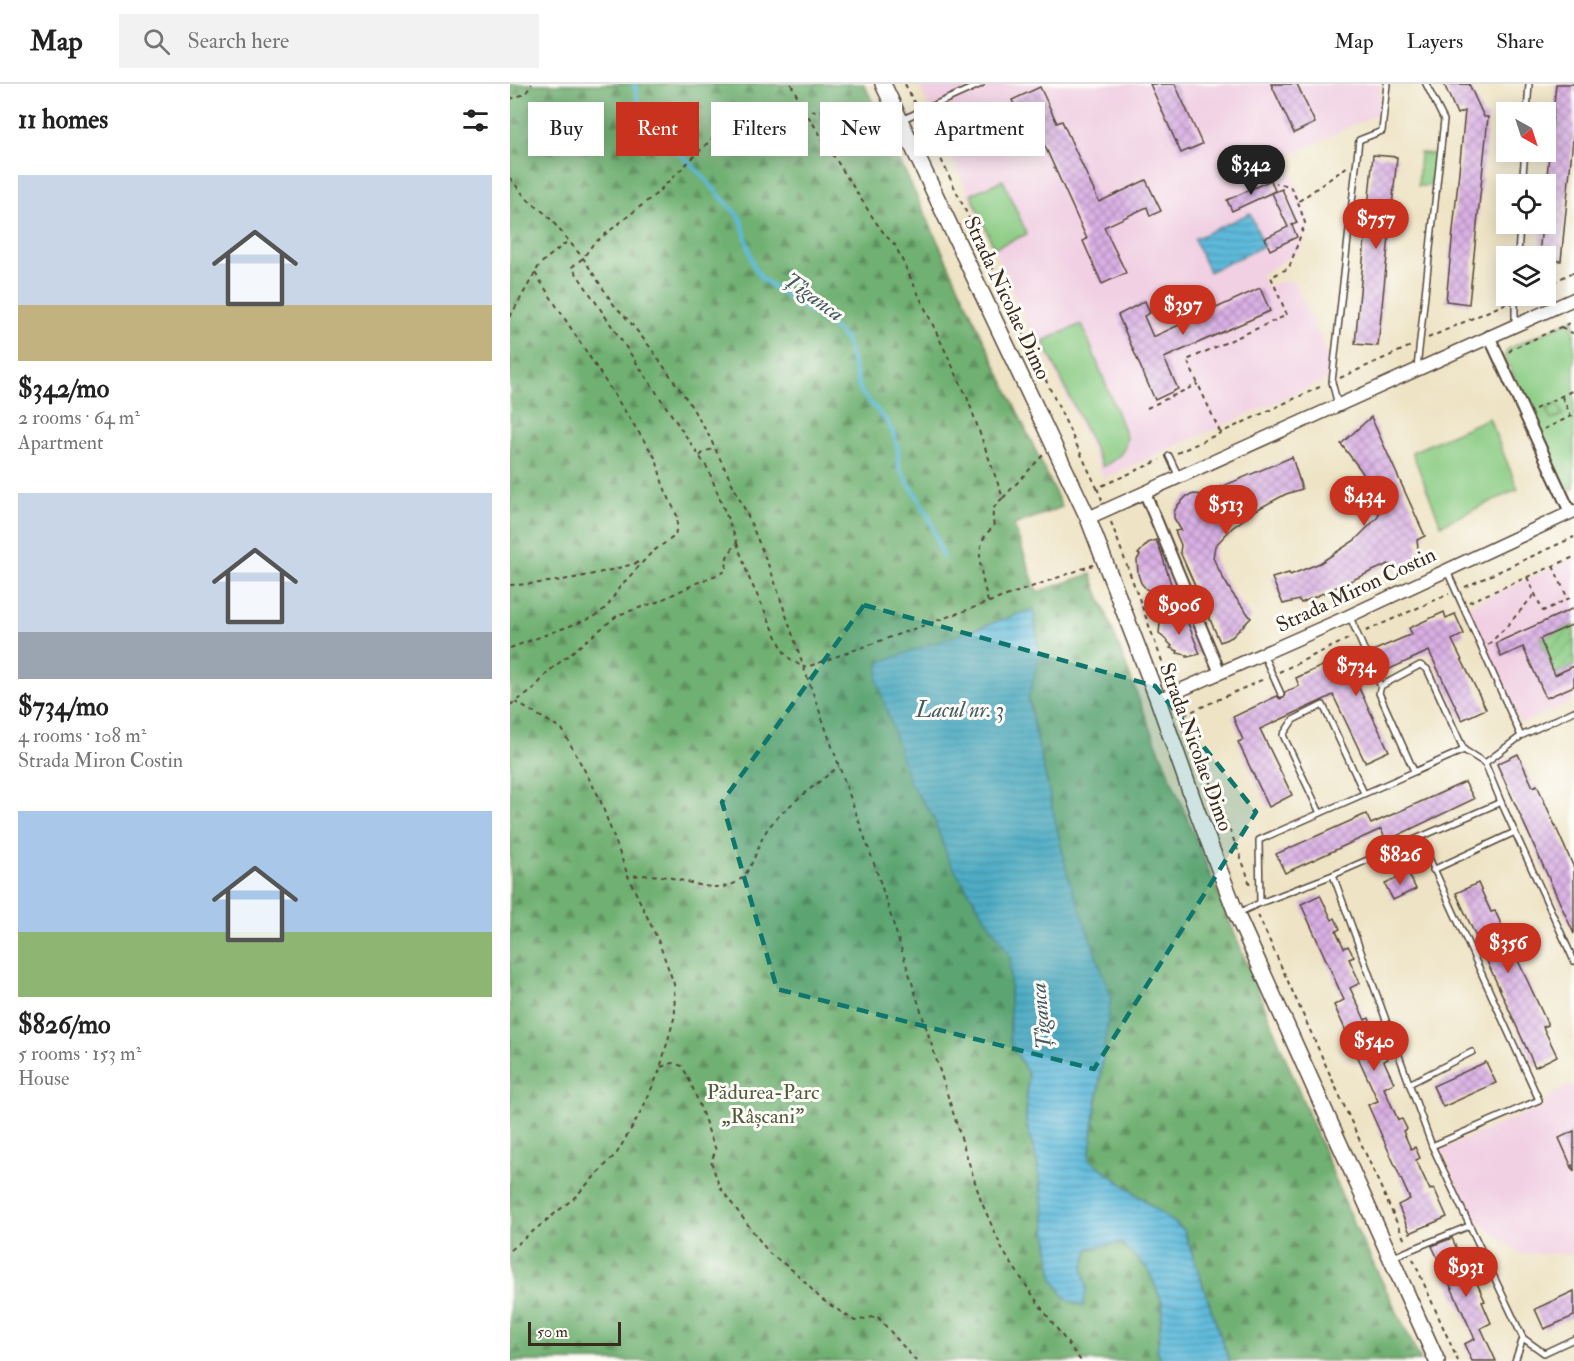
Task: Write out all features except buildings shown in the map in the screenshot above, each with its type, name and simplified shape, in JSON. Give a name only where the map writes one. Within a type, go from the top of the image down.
[{"type":"main road","name":"Strada Nicolae Dimo","points":[[884,84],[889,102]]},
{"type":"main road","name":"Strada Nicolae Dimo","points":[[902,134],[1088,518],[1236,913],[1437,1361]]},
{"type":"street","points":[[1088,518],[1574,299]]},
{"type":"street","name":"Strada Miron Costin","points":[[1158,700],[1573,515],[1489,336]]},
{"type":"street","points":[[1144,493],[1220,673]]},
{"type":"lane","points":[[941,102],[981,84]]},
{"type":"lane","points":[[1338,405],[1332,382],[1359,140],[1382,132],[1387,84]]},
{"type":"lane","points":[[1417,369],[1444,120],[1426,84]]},
{"type":"lane","points":[[1528,102],[1529,84]]},
{"type":"lane","points":[[1515,306],[1515,325]]},
{"type":"lane","points":[[1169,456],[1179,478]]},
{"type":"lane","points":[[1446,570],[1521,736]]},
{"type":"lane","points":[[1349,616],[1366,654]]},
{"type":"lane","points":[[1263,654],[1281,694]]},
{"type":"lane","points":[[1414,771],[1379,693],[1381,686],[1420,665],[1424,666],[1464,750],[1485,763],[1574,961]]},
{"type":"lane","points":[[1375,676],[1381,686]]},
{"type":"lane","points":[[1320,813],[1283,735],[1292,718],[1323,705],[1364,793]]},
{"type":"lane","points":[[1485,763],[1521,736],[1574,711]]},
{"type":"lane","points":[[1257,904],[1259,840],[1464,750]]},
{"type":"lane","points":[[1236,913],[1333,875],[1501,802]]},
{"type":"lane","points":[[1433,870],[1515,832]]},
{"type":"lane","points":[[1420,838],[1539,1100],[1432,1146]]},
{"type":"lane","points":[[1333,875],[1432,1146],[1523,1338],[1544,1353],[1574,1339]]},
{"type":"lane","points":[[1409,1084],[1472,1052]]},
{"type":"lane","points":[[1391,1258],[1469,1226]]},
{"type":"lane","points":[[1515,1361],[1523,1338]]},
{"type":"path","points":[[510,99],[525,94],[532,84]]},
{"type":"path","points":[[791,84],[800,102]]},
{"type":"path","points":[[905,84],[914,102]]},
{"type":"path","points":[[808,116],[875,221],[895,245],[967,397],[1003,498]]},
{"type":"path","points":[[711,139],[656,194],[593,244],[583,258],[572,267],[708,469],[749,578],[786,656],[804,668]]},
{"type":"path","points":[[940,156],[1097,488],[1165,672],[1246,871],[1257,904],[1458,1361]]},
{"type":"path","points":[[1298,202],[1358,159]]},
{"type":"path","points":[[510,178],[526,198],[547,215],[583,258],[614,305],[637,330],[688,401],[716,449],[772,574],[877,872],[981,1201],[1003,1251],[1081,1361]]},
{"type":"path","points":[[1220,432],[1186,360],[1287,315],[1271,277],[1289,268],[1305,223],[1290,186],[1276,183]]},
{"type":"path","points":[[510,316],[540,264],[568,241]]},
{"type":"path","points":[[1556,281],[1574,272]]},
{"type":"path","points":[[510,648],[594,617],[607,607],[620,588],[652,552],[675,536],[678,518],[663,485],[656,459],[535,273]]},
{"type":"path","points":[[1097,488],[1498,306]]},
{"type":"path","points":[[1508,355],[1512,349],[1574,321]]},
{"type":"path","points":[[1561,327],[1574,334]]},
{"type":"path","points":[[1147,408],[1198,384]]},
{"type":"path","points":[[1534,416],[1532,410],[1574,390]]},
{"type":"path","points":[[1541,430],[1572,416],[1561,396]]},
{"type":"path","points":[[700,456],[705,451],[716,449]]},
{"type":"path","points":[[988,602],[980,561],[982,543],[988,531],[994,527],[992,512],[995,504],[1048,451]]},
{"type":"path","points":[[1184,715],[1574,537]]},
{"type":"path","points":[[510,705],[532,691],[549,671],[618,615],[657,602],[726,571],[727,557],[737,542]]},
{"type":"path","points":[[1462,606],[1574,557]]},
{"type":"path","points":[[510,585],[547,583],[643,562]]},
{"type":"path","points":[[1553,566],[1569,599]]},
{"type":"path","points":[[804,668],[1078,570]]},
{"type":"path","points":[[1527,577],[1543,611],[1574,596]]},
{"type":"path","points":[[1482,650],[1535,594]]},
{"type":"path","points":[[510,1250],[574,1198],[616,1153],[642,1110],[660,1067],[675,1014],[674,984],[658,940],[628,876],[599,797],[562,729],[515,702]]},
{"type":"path","points":[[628,876],[659,875],[688,883],[719,887],[736,884],[749,870],[767,830],[788,807],[838,766]]},
{"type":"path","points":[[660,1067],[672,1063],[682,1066],[687,1074],[716,1150],[711,1161],[719,1186],[769,1252],[795,1272],[820,1299],[841,1314],[855,1321],[877,1316],[916,1361]]},
{"type":"highlighted area","points":[[864,605],[1155,686],[1256,812],[1094,1069],[777,989],[722,802]]},
{"type":"shaded area","points":[[919,84],[1381,84],[1379,113],[1285,158],[1309,216],[1307,232],[1298,252],[1260,275],[1267,287],[1284,281],[1294,282],[1330,359],[1330,378],[1104,478],[1040,340],[1032,335],[951,156],[1045,156],[1045,102],[927,102]]},
{"type":"shaded area","points":[[1574,558],[1574,700],[1521,724],[1465,607]]},
{"type":"shaded area","points":[[1574,1084],[1574,1254],[1521,1254],[1470,1216],[1442,1149],[1543,1106],[1551,1095]]},
{"type":"green space","name":"Pădurea-Parc „Râșcani”","points":[[510,84],[864,84],[872,102],[820,102],[820,156],[898,156],[1062,507],[1014,525],[1037,592],[1091,574],[1147,720],[1352,1220],[1421,1361],[1229,1361],[1184,1230],[1089,1159],[1111,997],[1067,873],[1028,698],[1040,655],[1032,609],[910,783],[933,816],[949,861],[1010,956],[1010,1041],[1028,1074],[1026,1122],[1037,1161],[1053,1279],[1087,1287],[1083,1268],[1089,1247],[1121,1243],[1148,1269],[1163,1304],[1157,1351],[1161,1361],[510,1361]]},
{"type":"green space","points":[[1420,153],[1434,154],[1432,186],[1418,186]]},
{"type":"green space","points":[[1003,180],[1027,234],[994,248],[971,194]]},
{"type":"green space","points":[[1574,319],[1574,488],[1568,490],[1563,486],[1505,357],[1510,348]]},
{"type":"green space","points":[[1082,324],[1127,438],[1122,452],[1103,467],[1043,341]]},
{"type":"green space","points":[[1557,404],[1563,415],[1551,420],[1546,409]]},
{"type":"green space","points":[[1489,418],[1518,489],[1441,525],[1412,452]]},
{"type":"green space","points":[[1574,624],[1574,666],[1555,675],[1540,639]]},
{"type":"water","points":[[1250,213],[1264,246],[1209,272],[1194,239]]},
{"type":"water","name":"Lacul nr. 3","points":[[1033,609],[1040,655],[1028,699],[1067,873],[1111,997],[1089,1159],[1184,1230],[1229,1361],[1161,1361],[1157,1351],[1163,1304],[1148,1269],[1121,1243],[1089,1248],[1083,1268],[1087,1287],[1083,1307],[1065,1298],[1053,1279],[1037,1161],[1026,1122],[1028,1074],[1010,1041],[1010,956],[949,861],[933,816],[910,783],[877,680],[880,662]]},
{"type":"waterway","name":"Țîganca","points":[[634,84],[638,102],[663,138],[696,169],[741,219],[753,265],[762,279],[824,321],[840,333],[846,341],[861,392],[893,432],[898,450],[899,468],[929,517],[943,557]]}]
